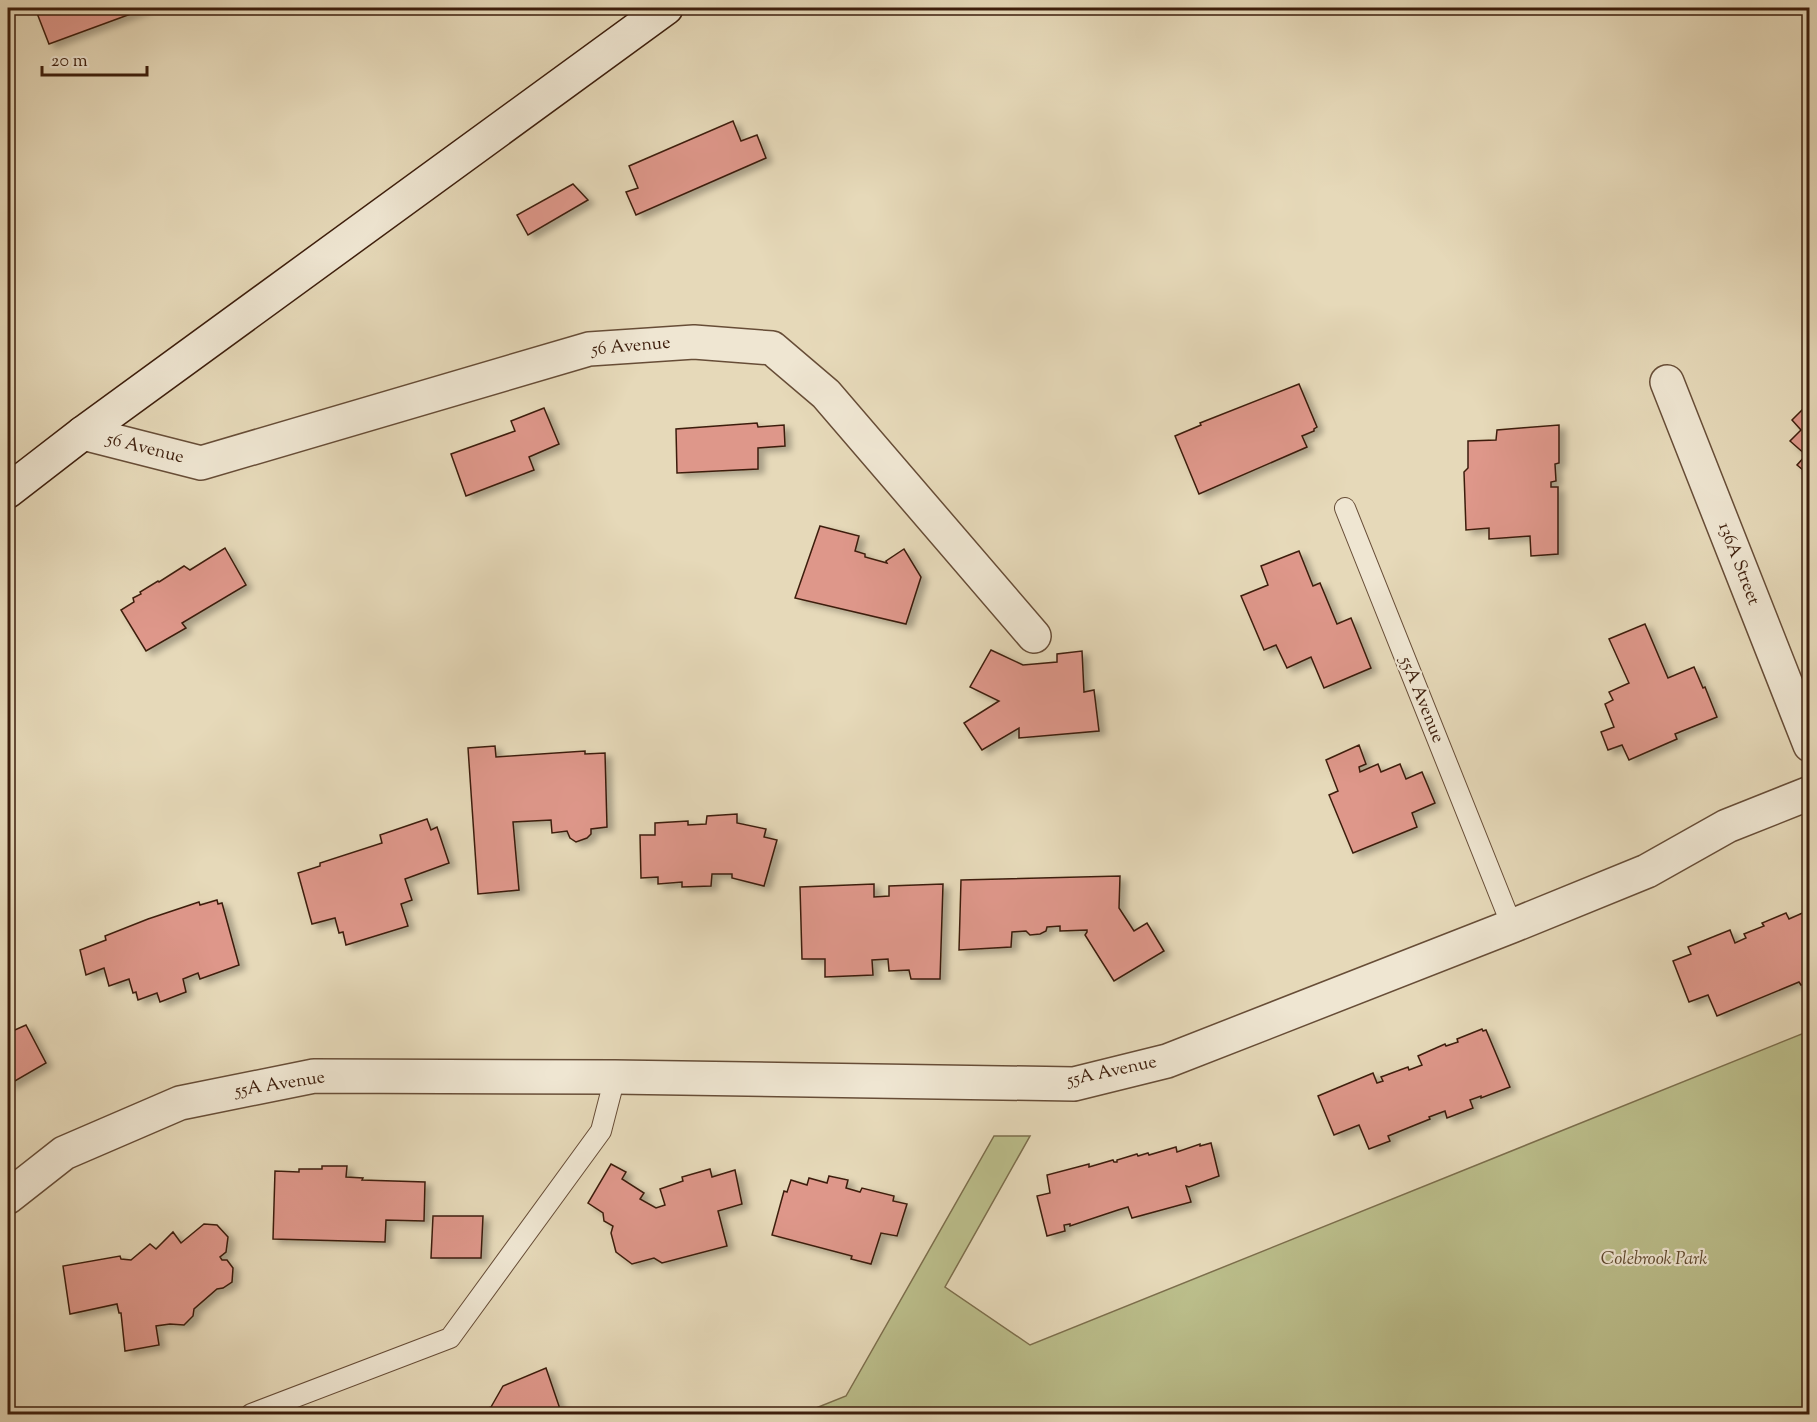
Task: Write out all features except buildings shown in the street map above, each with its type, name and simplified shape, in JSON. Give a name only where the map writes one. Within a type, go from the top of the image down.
[{"type":"street","name":"56 Avenue","points":[[8,491],[83,433],[666,8]]},
{"type":"street","name":"56 Avenue","points":[[83,433],[201,463],[589,349],[694,342],[772,348],[826,394],[1034,636]]},
{"type":"street","name":"136A Street","points":[[1667,382],[1809,745]]},
{"type":"street","name":"55A Avenue","points":[[8,1197],[64,1153],[180,1103],[314,1076],[615,1077],[1074,1084],[1167,1061],[1512,926],[1647,871],[1727,826],[1809,793]]},
{"type":"lane","name":"55A Avenue","points":[[1345,508],[1512,926]]},
{"type":"lane","points":[[251,1414],[450,1338],[601,1131],[615,1077]]},
{"type":"green space","name":"Colebrook Park","points":[[1809,1031],[1809,1414],[801,1414],[846,1396],[994,1136],[1030,1136],[945,1287],[1030,1345]]}]
